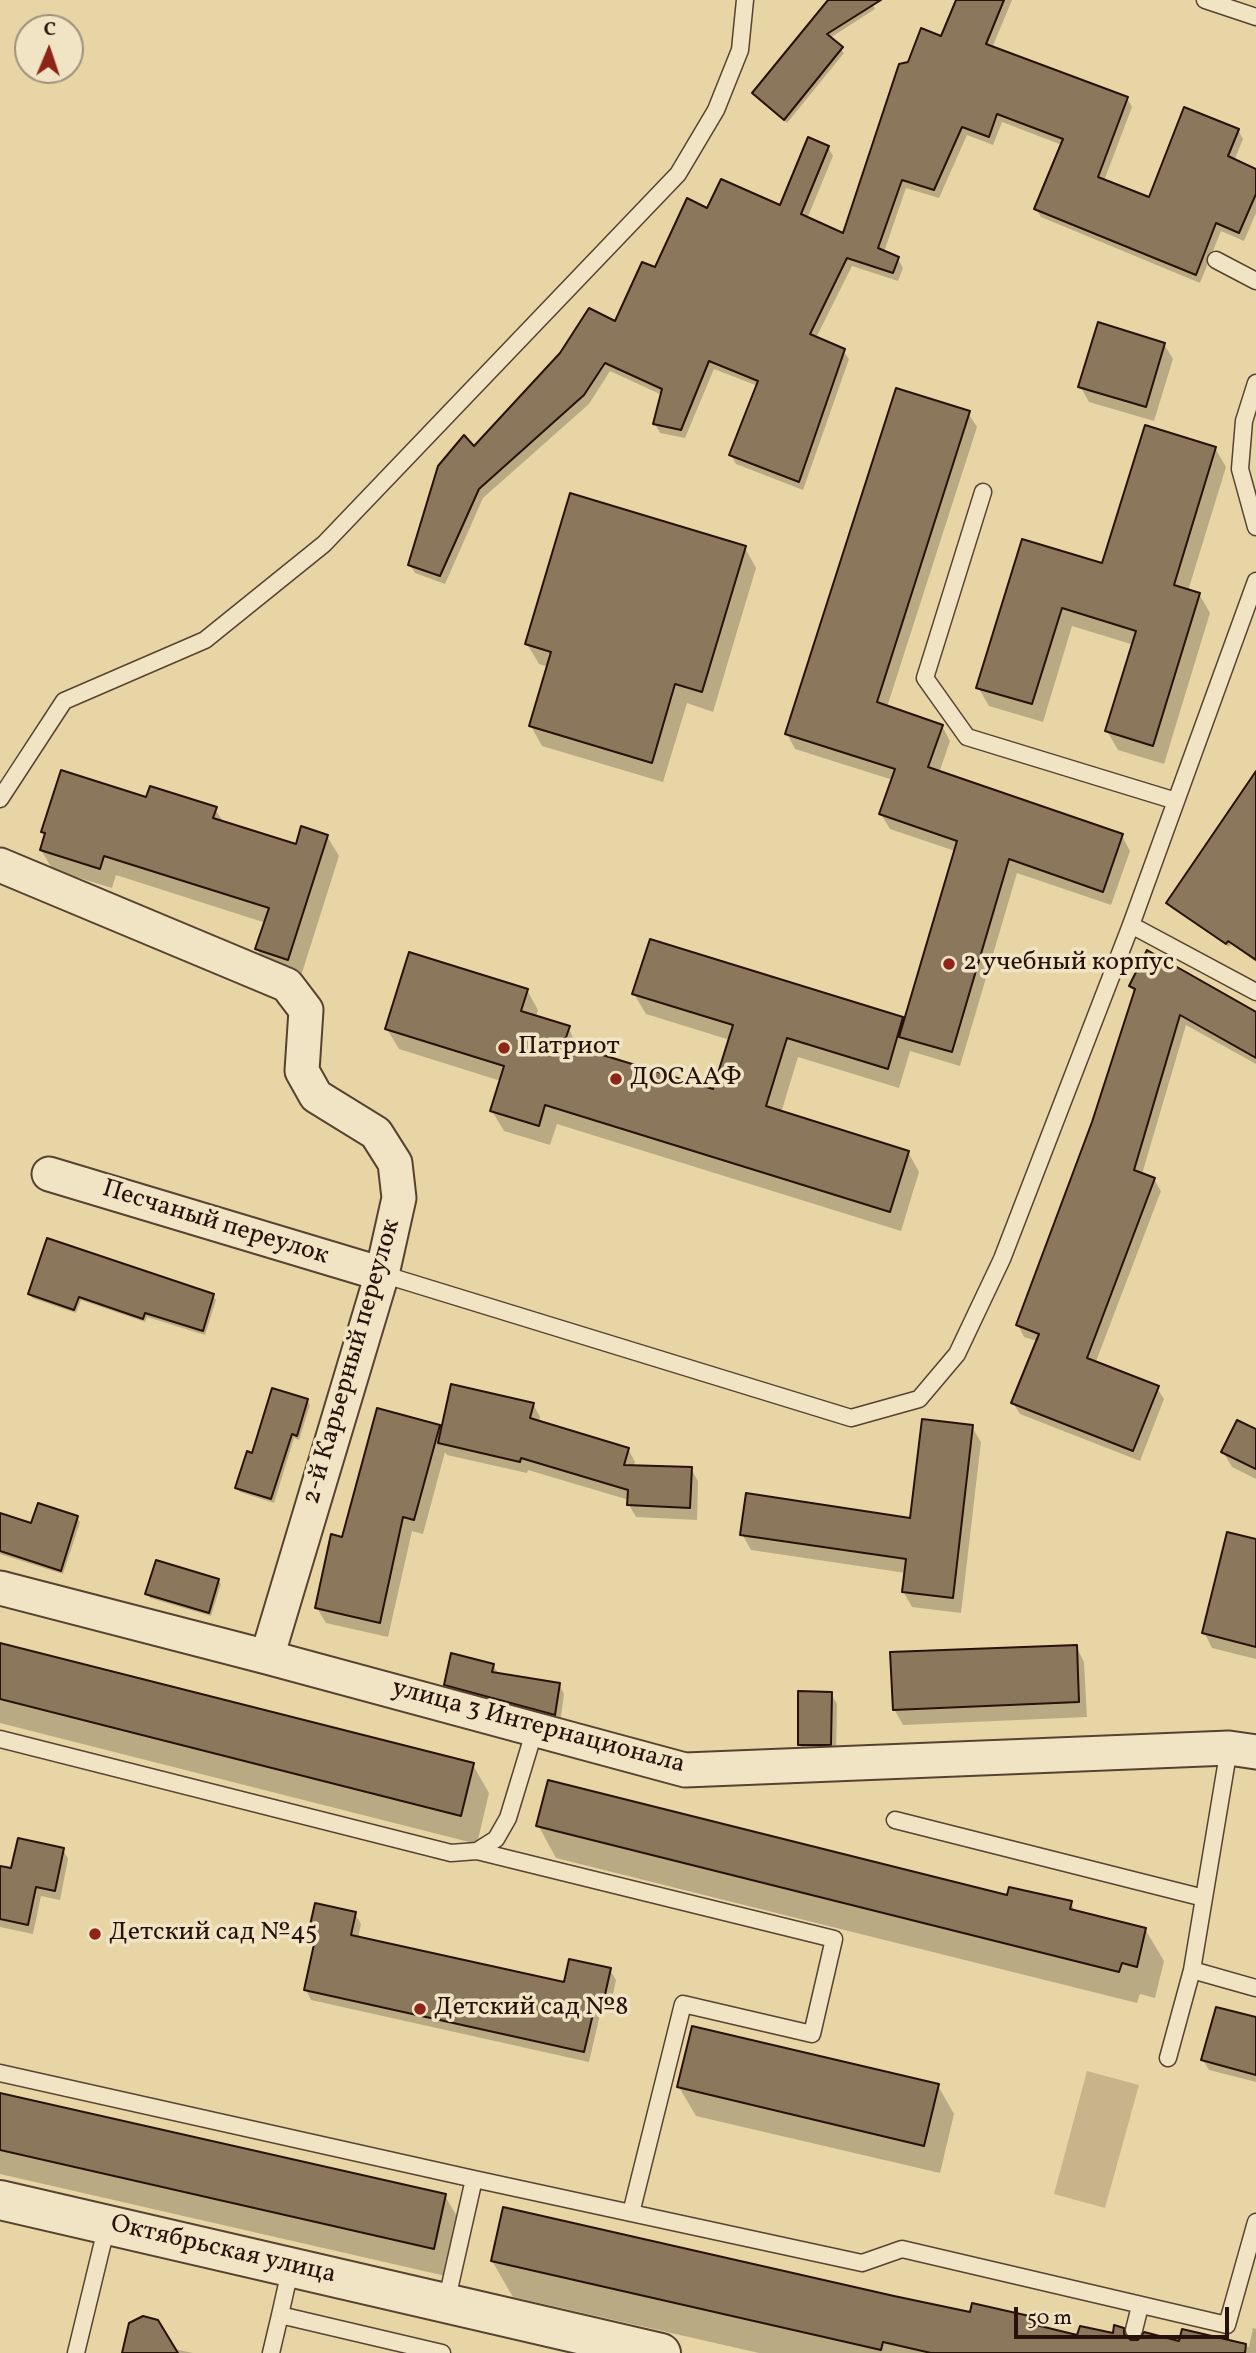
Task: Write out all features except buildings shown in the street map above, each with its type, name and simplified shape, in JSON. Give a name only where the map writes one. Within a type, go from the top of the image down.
[{"type":"street","name":"2-й Карьерный переулок","points":[[0,865],[287,985],[306,1010],[302,1071],[316,1096],[376,1133],[395,1163],[400,1198],[382,1274],[267,1657]]},
{"type":"street","name":"Песчаный переулок","points":[[49,1174],[382,1274]]},
{"type":"street","name":"улица 3 Интернационала","points":[[0,1588],[685,1770],[1242,1750]]},
{"type":"street","name":"Октябрьская улица","points":[[0,2200],[661,2353]]},
{"type":"lane","points":[[0,799],[64,701],[205,640],[324,544],[678,174],[716,110],[740,50],[745,0]]},
{"type":"lane","points":[[1205,0],[1256,17]]},
{"type":"lane","points":[[1216,260],[1256,281]]},
{"type":"lane","points":[[1256,383],[1244,421],[1240,469],[1256,527]]},
{"type":"lane","points":[[983,492],[925,678],[967,737],[1176,801]]},
{"type":"lane","points":[[382,1274],[851,1418],[919,1399],[957,1354],[1002,1259],[1131,925],[1256,580]]},
{"type":"lane","points":[[1131,925],[1256,992]]},
{"type":"lane","points":[[477,1851],[496,1839],[508,1818],[535,1729]]},
{"type":"lane","points":[[0,1739],[451,1853],[477,1851],[834,1939],[812,2034],[683,2004],[631,2213]]},
{"type":"lane","points":[[1168,2057],[1192,1970],[1204,1898],[1242,1750]]},
{"type":"lane","points":[[895,1820],[1204,1898]]},
{"type":"lane","points":[[1192,1970],[1256,1988]]},
{"type":"lane","points":[[0,2073],[862,2263],[902,2249],[1227,2325],[1256,2222]]},
{"type":"lane","points":[[446,2303],[474,2179]]},
{"type":"lane","points":[[76,2353],[107,2225]]},
{"type":"lane","points":[[271,2353],[291,2266]]},
{"type":"lane","points":[[1134,2330],[1140,2306]]},
{"type":"lane","points":[[280,2315],[442,2353]]},
{"type":"shaded area","points":[[1087,2071],[1139,2085],[1105,2208],[1054,2194]]},
{"type":"place","name":"2 учебный корпус","points":[[949,964]]},
{"type":"place","name":"Патриот","points":[[504,1048]]},
{"type":"place","name":"ДОСААФ","points":[[616,1079]]},
{"type":"place","name":"Детский сад №45","points":[[95,1934]]},
{"type":"place","name":"Детский сад №8","points":[[420,2009]]}]
